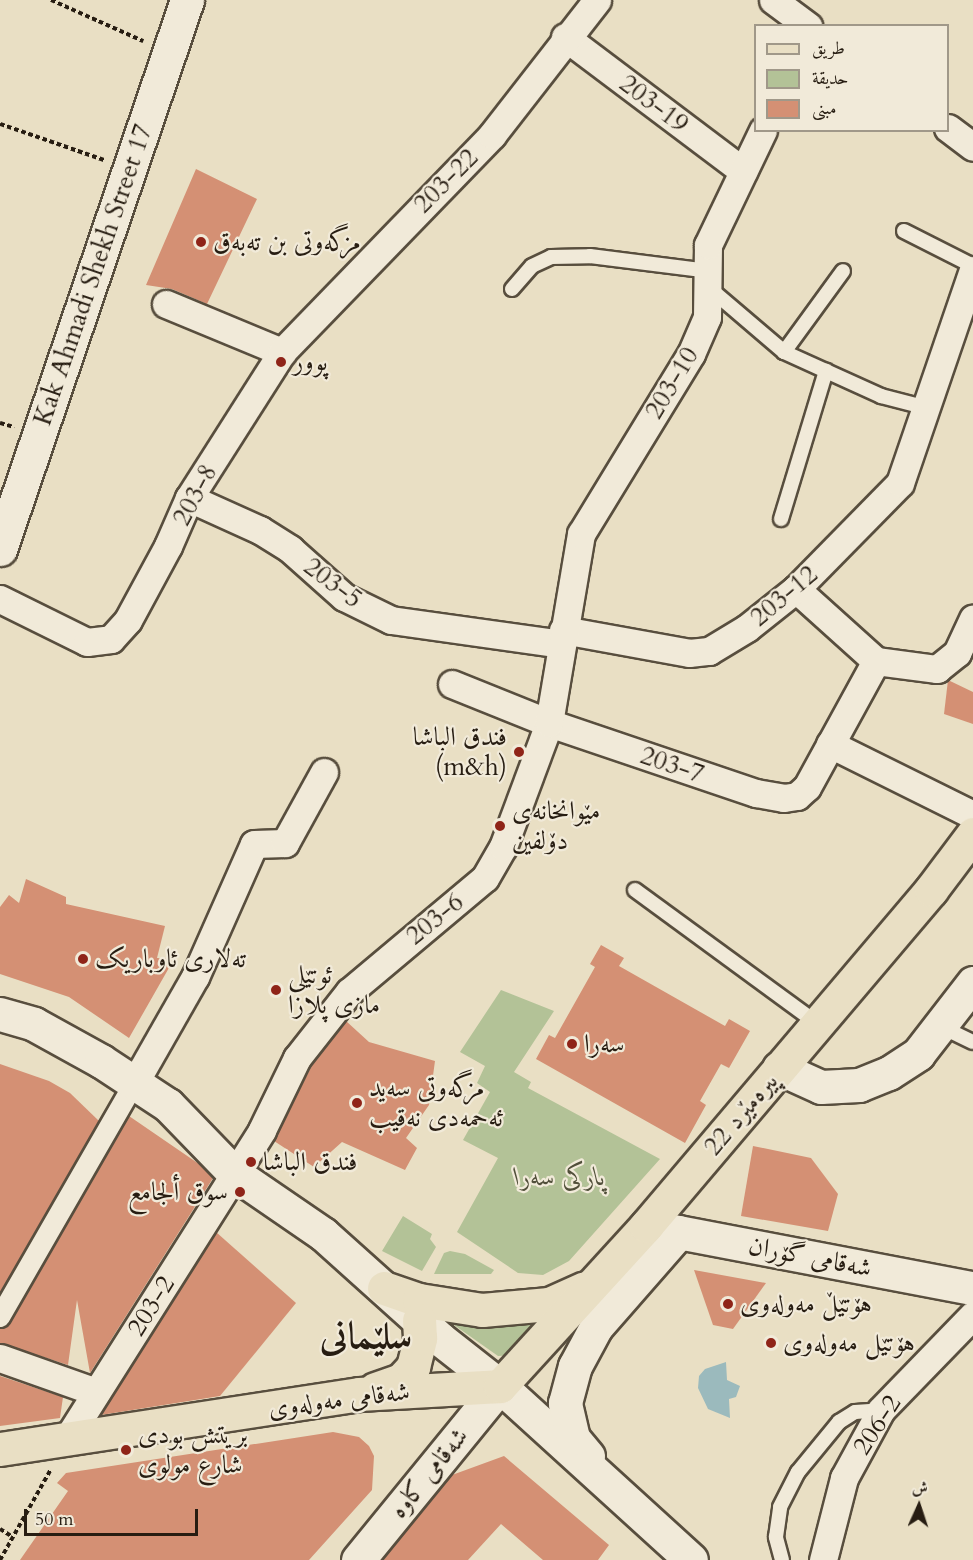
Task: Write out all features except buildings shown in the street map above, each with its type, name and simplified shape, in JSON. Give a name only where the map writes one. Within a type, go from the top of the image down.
[{"type":"main road","name":"Kak Ahmadi Shekh Street 17","points":[[0,549],[187,0]]},
{"type":"main road","name":"22 پیرەمێرد","points":[[500,1386],[646,1226],[931,890],[973,834]]},
{"type":"main road","points":[[779,1068],[821,1087],[859,1085],[889,1073],[918,1054],[942,1027],[973,983]]},
{"type":"main road","points":[[0,1014],[33,1024],[135,1082],[168,1105],[234,1173],[323,1234],[419,1320],[500,1386],[691,1560]]},
{"type":"main road","name":"شەقامی گۆران","points":[[646,1226],[973,1288]]},
{"type":"main road","points":[[631,1505],[573,1438],[565,1402],[575,1366],[596,1327],[679,1232]]},
{"type":"main road","points":[[384,1288],[454,1307],[500,1310],[549,1304],[595,1284]]},
{"type":"main road","points":[[359,1394],[401,1380],[413,1367],[420,1338],[419,1320]]},
{"type":"main road","name":"شەقامی مەولەوی","points":[[0,1449],[359,1394],[500,1386]]},
{"type":"main road","name":"شەقامی کاوە","points":[[358,1560],[500,1386]]},
{"type":"street","name":"203-22","points":[[282,352],[492,135],[565,37],[597,0]]},
{"type":"street","points":[[772,0],[803,24]]},
{"type":"street","name":"203-19","points":[[565,37],[743,171]]},
{"type":"street","points":[[949,129],[973,147]]},
{"type":"street","name":"203-10","points":[[562,637],[581,534],[691,354],[707,317],[708,245],[762,132]]},
{"type":"street","name":"203-12","points":[[562,637],[689,653],[709,651],[747,627],[796,590],[900,483],[973,268]]},
{"type":"street","points":[[166,304],[282,352]]},
{"type":"street","name":"203-8","points":[[0,598],[87,642],[111,639],[133,611],[168,546],[189,498],[282,352]]},
{"type":"street","name":"203-5","points":[[189,498],[260,530],[290,549],[344,597],[391,620],[562,637]]},
{"type":"street","points":[[796,590],[876,661],[937,669],[957,653],[973,619]]},
{"type":"street","name":"203-6","points":[[234,1173],[262,1130],[297,1058],[349,992],[484,878],[515,820],[549,723],[562,637]]},
{"type":"street","points":[[876,661],[830,744],[973,815]]},
{"type":"street","name":"203-7","points":[[452,684],[549,723],[772,798],[797,796],[807,787],[830,744]]},
{"type":"street","points":[[0,1317],[195,976],[254,844],[285,843],[324,772]]},
{"type":"street","name":"203-2","points":[[67,1439],[234,1173]]},
{"type":"street","name":"206-2","points":[[823,1560],[844,1478],[881,1410],[973,1315]]},
{"type":"street","points":[[0,1358],[96,1392]]},
{"type":"lane","points":[[904,231],[973,268]]},
{"type":"lane","points":[[512,289],[532,266],[551,257],[590,256],[708,279],[784,352],[882,396],[927,408]]},
{"type":"lane","points":[[784,352],[843,271]]},
{"type":"lane","points":[[781,519],[826,371]]},
{"type":"lane","points":[[635,890],[817,1023]]},
{"type":"lane","points":[[942,1027],[973,1042]]},
{"type":"lane","points":[[782,1560],[776,1537],[780,1507],[798,1472],[839,1422],[855,1412],[881,1410]]},
{"type":"path","points":[[51,0],[169,52]]},
{"type":"path","points":[[0,124],[129,169]]},
{"type":"path","points":[[0,1560],[67,1439]]},
{"type":"path","points":[[0,1529],[13,1537]]},
{"type":"green space","name":"پارکی سەرا","points":[[501,990],[554,1011],[514,1072],[531,1082],[528,1088],[660,1159],[569,1261],[543,1275],[518,1273],[457,1232],[498,1158],[463,1140],[490,1092],[477,1083],[485,1066],[460,1052]]},
{"type":"green space","points":[[403,1216],[432,1234],[430,1239],[436,1247],[422,1271],[382,1251]]},
{"type":"green space","points":[[450,1251],[465,1254],[494,1270],[491,1274],[434,1274],[444,1253]]},
{"type":"green space","points":[[536,1316],[548,1322],[516,1355],[498,1356],[447,1320],[516,1325]]},
{"type":"water","points":[[726,1362],[727,1380],[740,1386],[736,1397],[729,1399],[730,1418],[708,1409],[698,1388],[699,1376],[705,1369]]},
{"type":"place","name":"مزگەوتی بن تەبەق","points":[[201,242]]},
{"type":"place","name":"پوور","points":[[281,362]]},
{"type":"place","name":"فندق الباشا (m&h)","points":[[519,752]]},
{"type":"place","name":"مێوانخانەی دۆلفین","points":[[500,826]]},
{"type":"place","name":"تەلاری ئاوباریک","points":[[83,959]]},
{"type":"place","name":"ئوتێلی مازی پلازا","points":[[276,990]]},
{"type":"place","name":"سەرا","points":[[572,1044]]},
{"type":"place","name":"مزگەوتی سەید ئەحمەدی نەقیب","points":[[357,1103]]},
{"type":"place","name":"فندق الباشا","points":[[251,1162]]},
{"type":"place","name":"سوق ألجامع","points":[[240,1192]]},
{"type":"place","name":"هۆتێڵ مەولەوی","points":[[728,1304]]},
{"type":"place","name":"هۆتێل مەولەوی","points":[[771,1343]]},
{"type":"place","name":"بريتش بودى شارع مولوى","points":[[126,1450]]},
{"type":"district","name":"سلێمانی","points":[[366,1337]]}]
